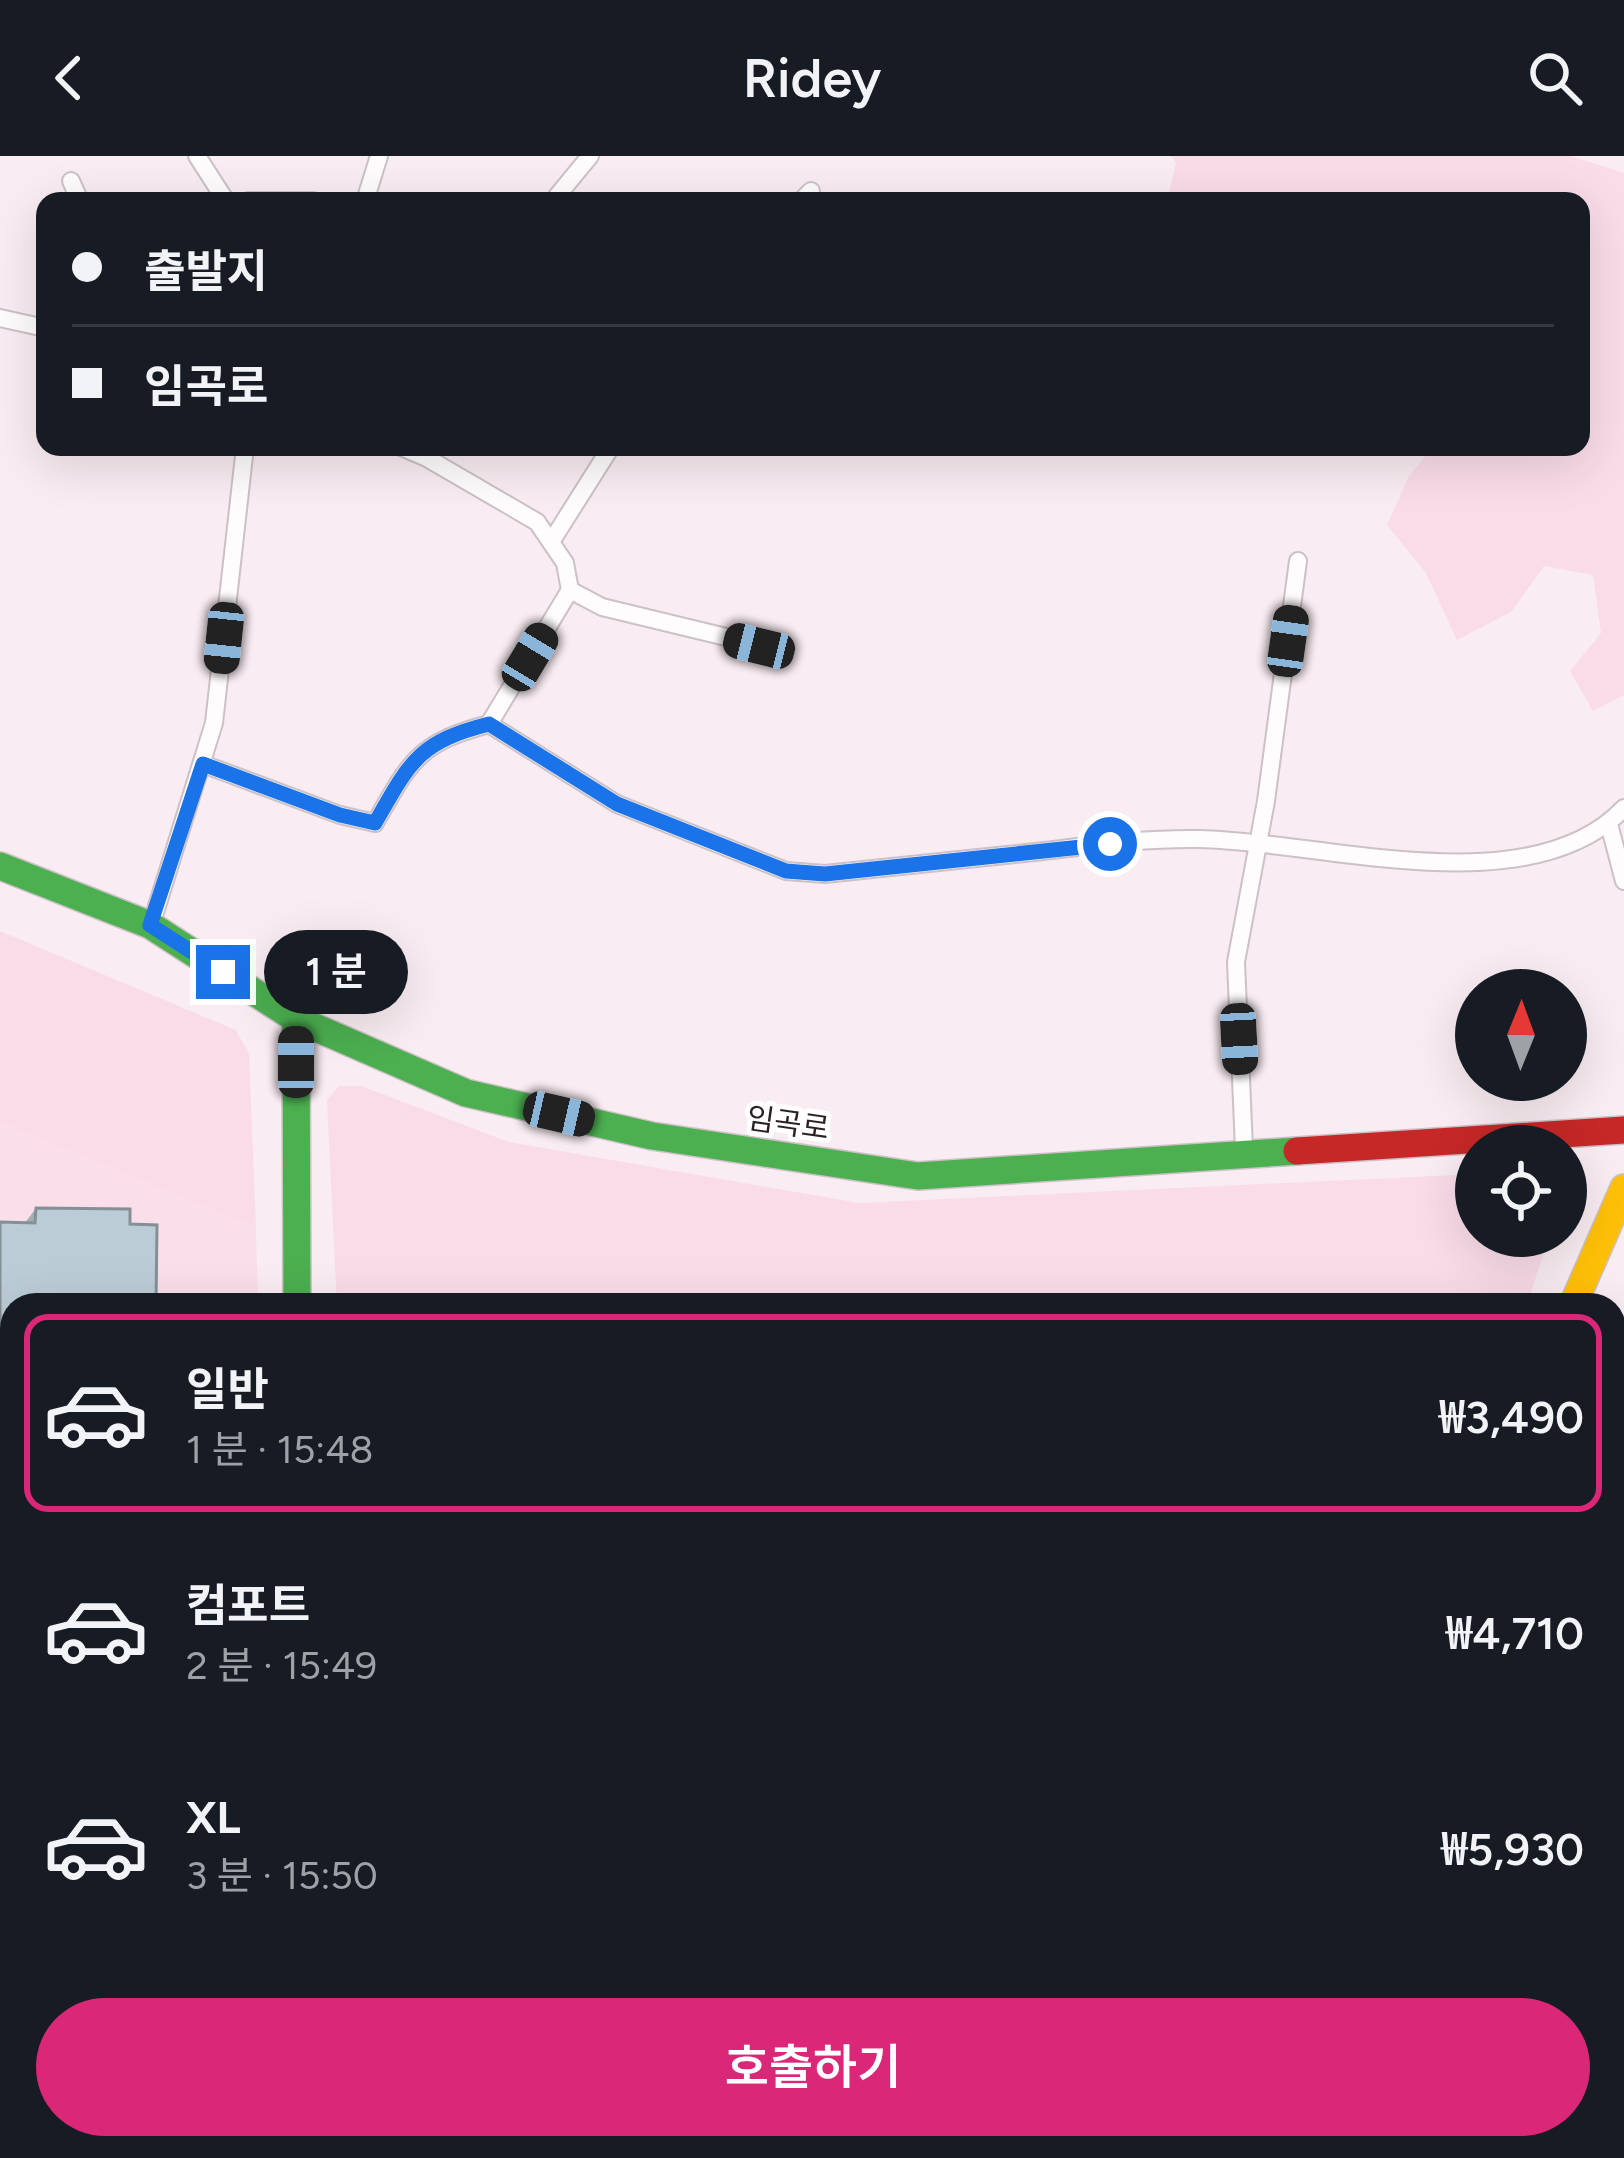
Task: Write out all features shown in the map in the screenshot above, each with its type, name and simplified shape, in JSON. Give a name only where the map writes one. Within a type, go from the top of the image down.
[{"type":"main road","name":"임곡로","points":[[0,866],[150,925],[296,1019],[466,1093],[652,1136],[918,1176],[1624,1130]]},
{"type":"main road","points":[[296,1019],[297,1293]]},
{"type":"main road","points":[[1578,1293],[1624,1188]]},
{"type":"lane","points":[[197,156],[220,192]]},
{"type":"lane","points":[[368,192],[380,156]]},
{"type":"lane","points":[[560,192],[590,156]]},
{"type":"lane","points":[[71,181],[76,192]]},
{"type":"lane","points":[[0,318],[36,326]]},
{"type":"lane","points":[[150,925],[214,722],[244,456]]},
{"type":"lane","points":[[203,764],[340,815],[375,823],[424,748],[454,733],[489,724],[570,590],[566,563],[537,522],[422,456]]},
{"type":"lane","points":[[551,542],[605,456]]},
{"type":"lane","points":[[1244,1156],[1236,962],[1298,561]]},
{"type":"lane","points":[[570,590],[602,607],[759,646]]},
{"type":"lane","points":[[489,724],[617,804],[786,871],[825,874],[1198,839],[1450,864],[1501,860],[1587,839],[1624,808]]},
{"type":"lane","points":[[1609,824],[1624,881]]},
{"type":"shaded area","points":[[1171,156],[1571,156],[1624,173],[1624,695],[1593,711],[1570,671],[1601,633],[1593,575],[1544,566],[1511,612],[1457,640],[1426,573],[1387,525],[1409,476],[1426,456],[1590,456],[1590,192],[1169,192],[1176,163]]},
{"type":"shaded area","points":[[0,931],[236,1030],[249,1054],[256,1228],[0,1122]]},
{"type":"shaded area","points":[[339,1086],[361,1086],[509,1142],[859,1203],[1455,1175],[1455,1257],[1542,1257],[1531,1293],[336,1293],[327,1100]]},
{"type":"shaded area","points":[[0,1122],[256,1228],[258,1293],[0,1293]]},
{"type":"building","points":[[36,1208],[130,1209],[130,1224],[157,1225],[156,1293],[0,1293],[0,1222],[35,1223]]},
{"type":"traffic: fast","points":[[0,866],[150,925],[296,1019],[466,1093],[652,1136],[918,1176],[1297,1151]]},
{"type":"traffic: fast","points":[[296,1019],[297,1293]]},
{"type":"traffic: slow","points":[[1578,1293],[1624,1188]]},
{"type":"traffic: jam","points":[[1297,1151],[1624,1130]]},
{"type":"route","points":[[223,972],[150,925],[203,764],[340,815],[375,823],[424,748],[454,733],[489,724],[617,804],[786,871],[825,874],[1110,844]]}]
